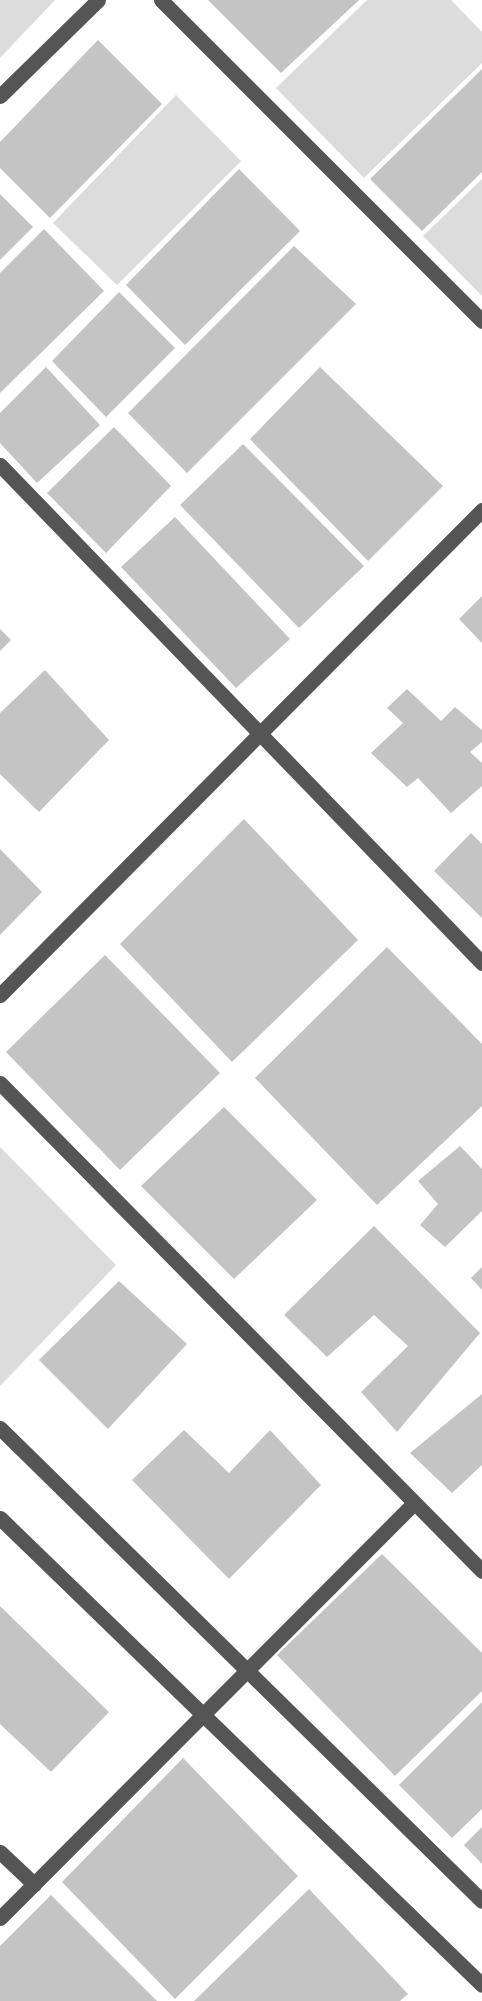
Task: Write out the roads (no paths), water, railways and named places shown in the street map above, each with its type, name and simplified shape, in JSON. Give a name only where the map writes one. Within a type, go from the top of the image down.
[{"type":"street","points":[[0,96],[98,0]]},
{"type":"street","points":[[161,0],[482,321]]},
{"type":"street","points":[[0,465],[482,963]]},
{"type":"street","points":[[0,996],[482,510]]},
{"type":"street","points":[[0,1083],[482,1571]]},
{"type":"street","points":[[0,1428],[482,1901]]},
{"type":"street","points":[[0,1918],[414,1503]]},
{"type":"street","points":[[0,1518],[482,1985]]},
{"type":"street","points":[[0,1852],[34,1884]]}]
